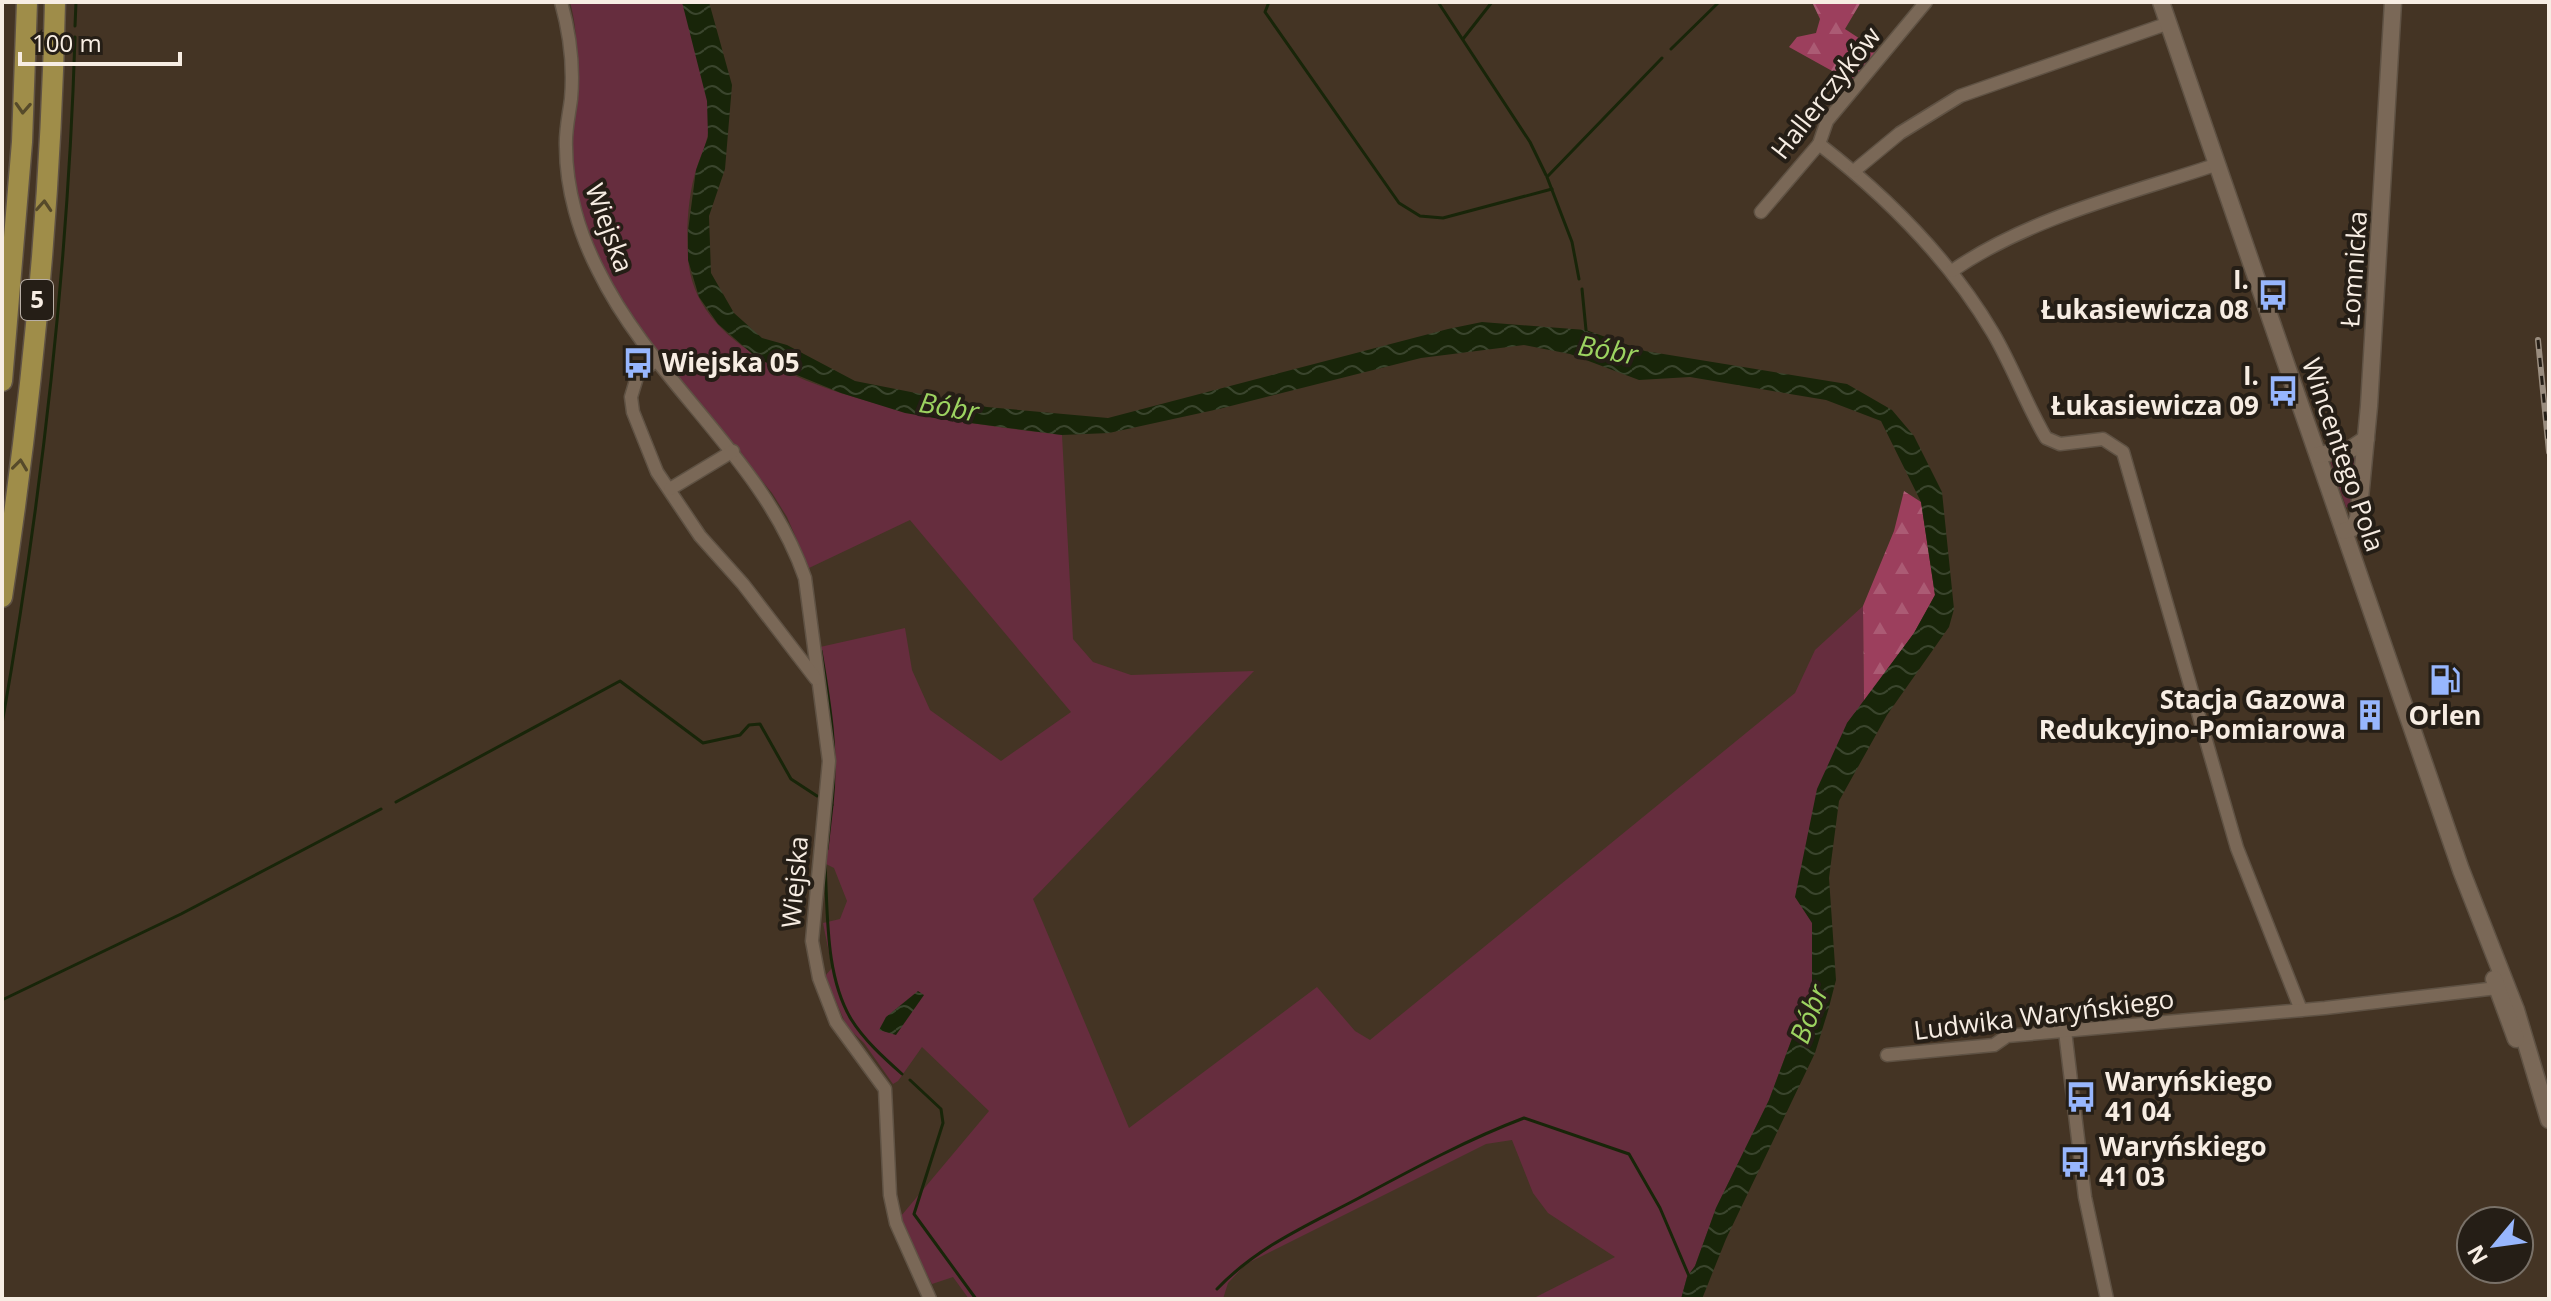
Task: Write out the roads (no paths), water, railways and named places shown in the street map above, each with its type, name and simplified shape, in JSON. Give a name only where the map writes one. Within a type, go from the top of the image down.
[{"type":"main road","name":"5","points":[[2,381],[22,142],[27,2]]},
{"type":"main road","name":"5","points":[[2,597],[21,463],[41,252],[55,2]]},
{"type":"street","name":"Wiejska","points":[[561,2],[572,66],[566,144],[573,203],[603,280],[625,321],[762,489],[795,549],[805,578],[829,761],[812,941],[819,978],[836,1022],[885,1089],[893,1209],[930,1299]]},
{"type":"street","name":"Hallerczyków","points":[[1761,212],[1819,144],[1827,121],[1926,2]]},
{"type":"street","name":"Wincentego Pola","points":[[2161,2],[2549,1120]]},
{"type":"street","name":"Łomnicka","points":[[2344,531],[2353,528],[2358,519],[2366,439],[2393,2]]},
{"type":"street","points":[[1854,171],[1900,133],[1960,96],[2169,23]]},
{"type":"street","points":[[1819,144],[1854,171],[1952,271],[1993,332],[2041,430],[2052,442],[2103,439],[2118,446],[2127,460],[2237,848],[2301,1010]]},
{"type":"street","points":[[1952,271],[2019,233],[2218,164]]},
{"type":"street","name":"Wiejska","points":[[657,359],[637,377],[631,397],[633,412],[657,472],[700,536],[743,584],[817,681]]},
{"type":"street","points":[[2318,455],[2351,449],[2366,439]]},
{"type":"street","points":[[670,489],[733,451]]},
{"type":"street","name":"Ludwika Waryńskiego","points":[[1887,1055],[1994,1045],[2007,1036],[2504,991]]},
{"type":"street","points":[[2065,1031],[2085,1197],[2107,1299]]},
{"type":"water","name":"Bóbr","points":[[682,2],[709,2],[732,85],[725,169],[709,216],[711,273],[734,313],[762,338],[787,345],[855,381],[987,407],[1108,418],[1482,322],[1586,330],[1645,351],[1847,384],[1892,410],[1914,436],[1942,492],[1954,609],[1949,627],[1887,715],[1839,801],[1829,878],[1836,980],[1828,1011],[1815,1053],[1726,1239],[1702,1299],[1681,1299],[1687,1277],[1695,1266],[1716,1208],[1769,1100],[1812,985],[1812,923],[1795,897],[1817,789],[1847,723],[1914,633],[1935,595],[1921,502],[1881,421],[1826,400],[1690,377],[1639,380],[1570,354],[1524,345],[1421,358],[1109,433],[1062,435],[940,419],[905,413],[841,393],[758,359],[718,324],[699,297],[688,260],[688,231],[696,170],[708,137],[707,101]]},
{"type":"water","points":[[918,991],[924,995],[896,1035],[879,1030],[886,1017]]},
{"type":"waterway","points":[[75,26],[76,2]]},
{"type":"waterway","points":[[1269,2],[1265,12],[1399,203],[1420,216],[1443,218],[1552,189]]},
{"type":"waterway","points":[[1438,2],[1530,142],[1546,175]]},
{"type":"waterway","points":[[1463,39],[1492,2]]},
{"type":"waterway","points":[[1671,49],[1719,2]]},
{"type":"waterway","points":[[2,724],[29,553],[51,382],[66,209],[75,37]]},
{"type":"waterway","points":[[1579,279],[1572,242],[1547,177],[1662,58]]},
{"type":"waterway","name":"Bóbr","points":[[1582,289],[1586,330]]},
{"type":"waterway","points":[[821,651],[834,747],[832,805]]},
{"type":"waterway","points":[[396,802],[620,681],[703,743],[740,735],[749,725],[760,724],[791,779],[817,796]]},
{"type":"waterway","points":[[827,849],[832,805],[829,803]]},
{"type":"waterway","points":[[2,1000],[181,914],[381,809]]},
{"type":"waterway","points":[[825,865],[829,944],[836,983],[851,1019],[881,1055],[902,1074]]},
{"type":"waterway","points":[[910,1080],[941,1109],[943,1123],[914,1214],[976,1299]]},
{"type":"waterway","points":[[1217,1289],[1265,1249],[1301,1228],[1439,1156],[1524,1118],[1629,1154],[1660,1208],[1689,1276]]},
{"type":"railway","points":[[2538,340],[2549,452]]},
{"type":"place","name":"I. Łukasiewicza 08","points":[[2273,295]]},
{"type":"place","name":"Wiejska 05","points":[[638,363]]},
{"type":"place","name":"I. Łukasiewicza 09","points":[[2283,391]]},
{"type":"place","name":"Orlen","points":[[2445,680]]},
{"type":"place","name":"Stacja Gazowa Redukcyjno-Pomiarowa","points":[[2370,715]]},
{"type":"place","name":"Waryńskiego 41 04","points":[[2081,1097]]},
{"type":"place","name":"Waryńskiego 41 03","points":[[2075,1162]]}]
